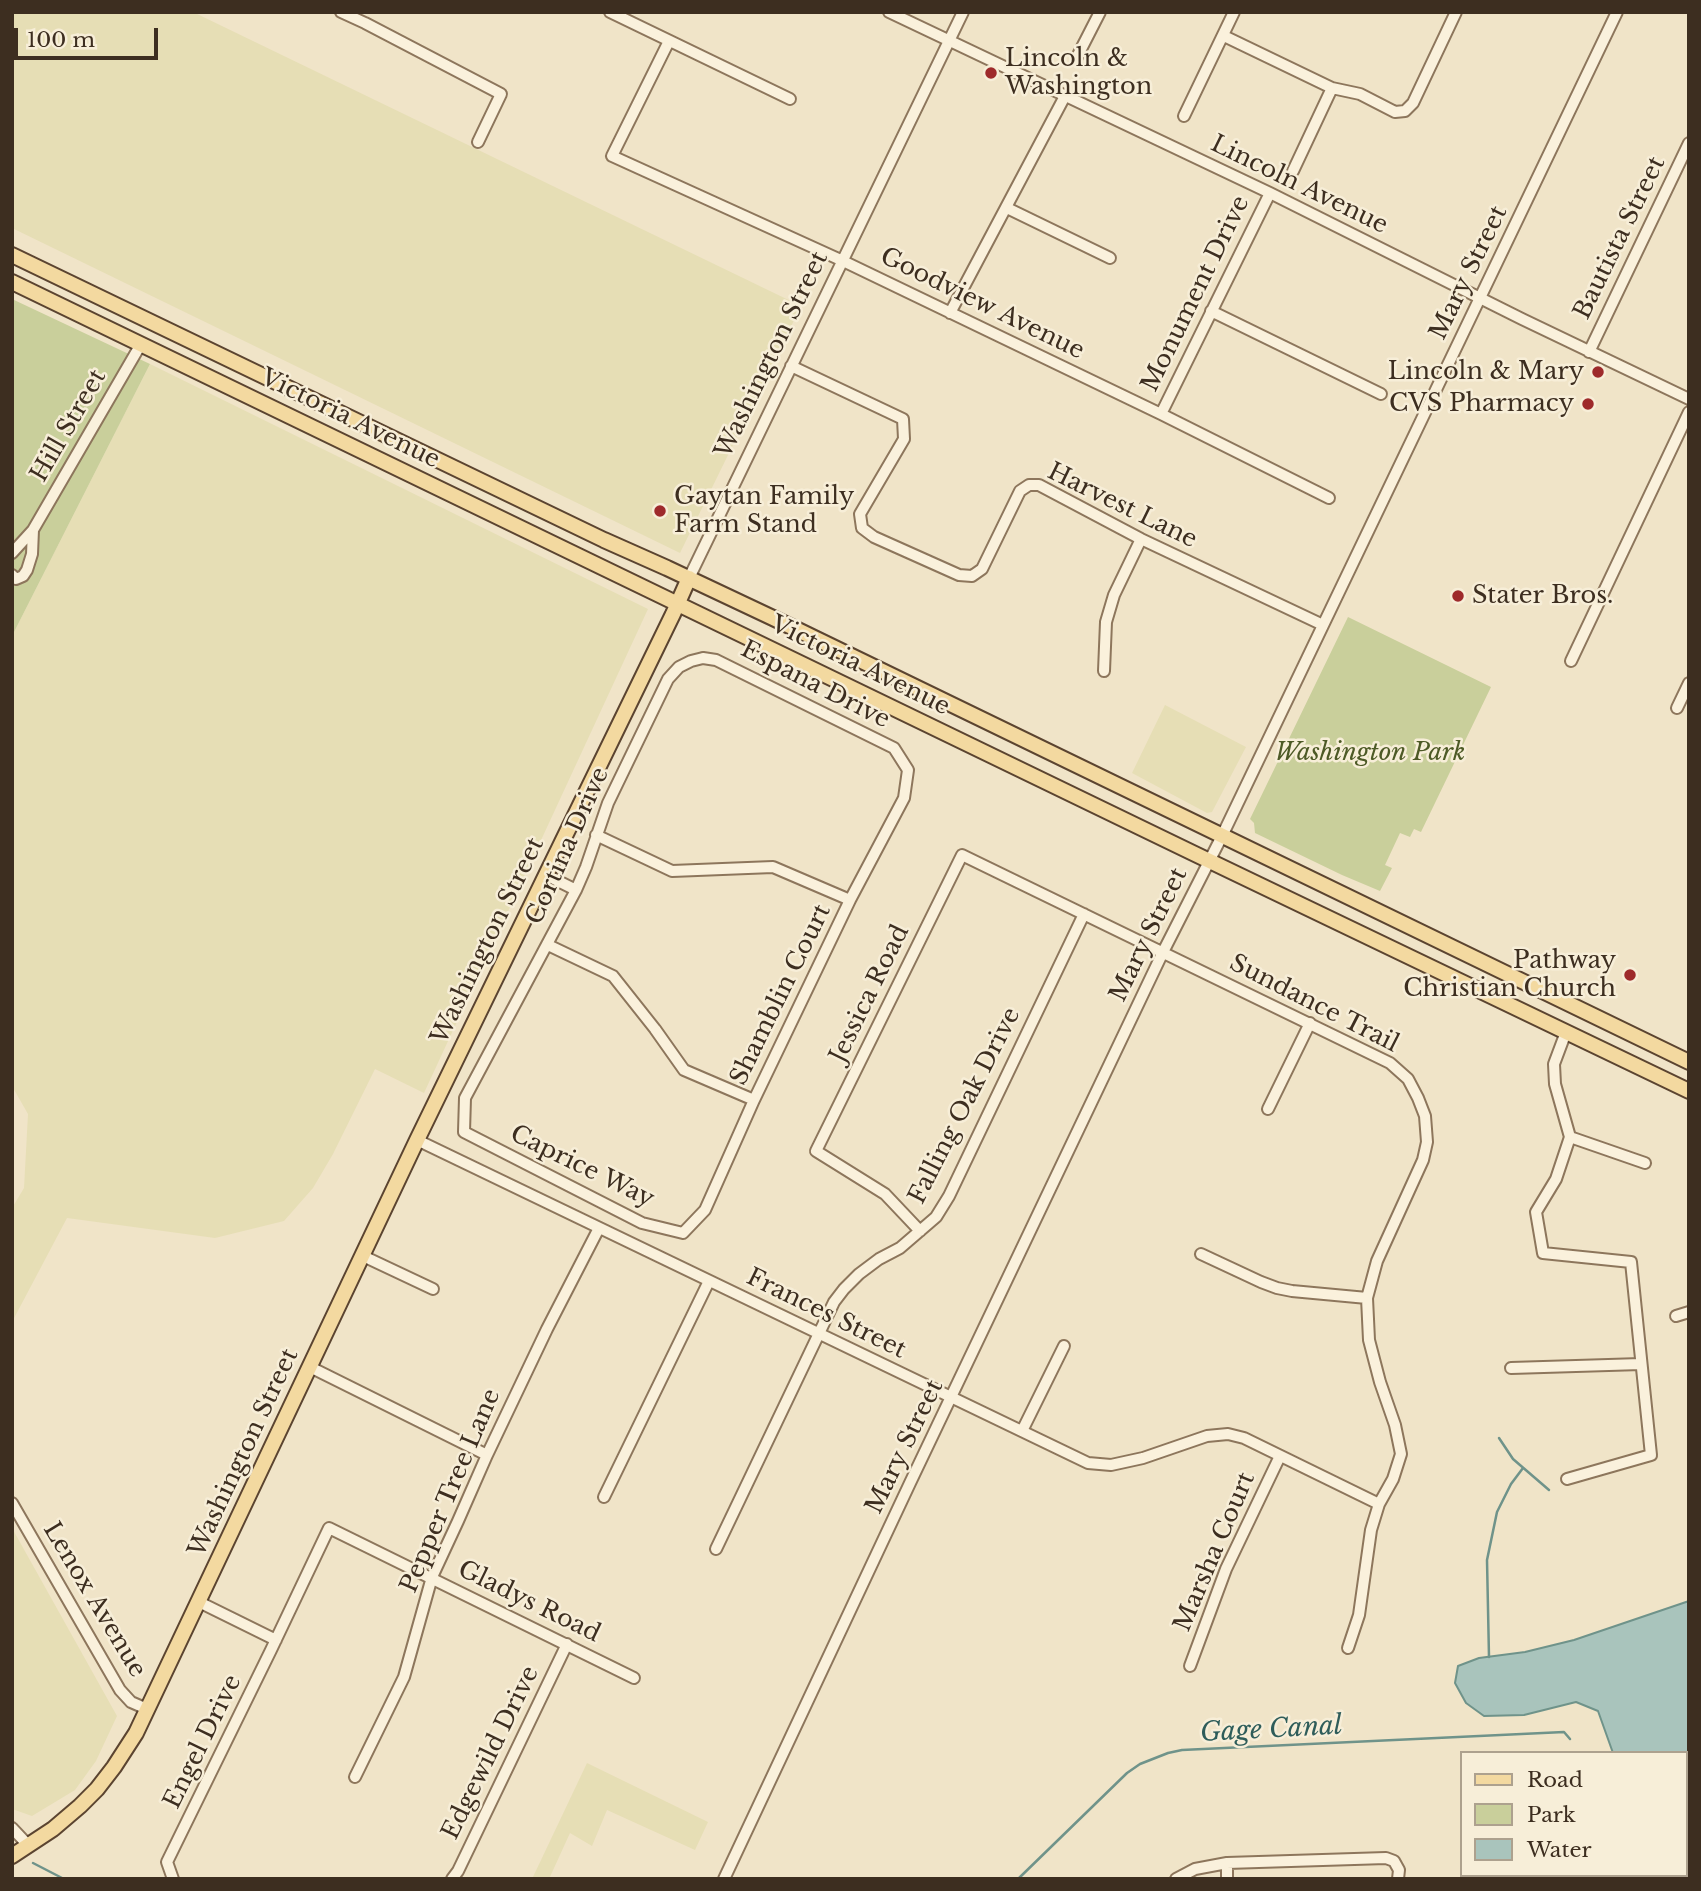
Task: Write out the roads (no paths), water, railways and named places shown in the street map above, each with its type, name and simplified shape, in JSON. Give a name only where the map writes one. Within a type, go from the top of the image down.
[{"type":"main road","name":"Victoria Avenue","points":[[12,255],[689,578],[1689,1062]]},
{"type":"main road","name":"Victoria Avenue","points":[[12,282],[1689,1091]]},
{"type":"main road","name":"Washington Street","points":[[12,1856],[53,1829],[80,1806],[97,1789],[130,1745],[417,1140],[689,578]]},
{"type":"street","points":[[341,12],[367,18],[501,94],[478,142]]},
{"type":"street","points":[[610,12],[790,99]]},
{"type":"street","name":"Lincoln Avenue","points":[[889,12],[1270,193],[1589,352],[1689,398]]},
{"type":"street","name":"Washington Street","points":[[689,578],[963,12]]},
{"type":"street","points":[[1077,57],[1100,12]]},
{"type":"street","points":[[1184,116],[1234,12]]},
{"type":"street","points":[[1224,36],[1332,88],[1360,94],[1395,113],[1405,111],[1413,103],[1456,12]]},
{"type":"street","name":"Mary Street","points":[[724,1879],[1163,952],[1222,836],[1617,12]]},
{"type":"street","name":"Goodview Avenue","points":[[669,41],[612,156],[843,261],[1329,498]]},
{"type":"street","points":[[1293,171],[1332,88]]},
{"type":"street","points":[[950,313],[1065,96]]},
{"type":"street","name":"Bautista Street","points":[[1589,352],[1689,143]]},
{"type":"street","name":"Monument Drive","points":[[1161,414],[1270,193]]},
{"type":"street","points":[[1007,208],[1110,258]]},
{"type":"street","points":[[1211,311],[1381,394]]},
{"type":"street","name":"Hill Street","points":[[12,553],[33,530],[141,344]]},
{"type":"street","name":"Harvest Lane","points":[[791,366],[902,419],[904,439],[860,514],[862,528],[874,537],[959,575],[972,576],[982,569],[1020,491],[1029,485],[1039,485],[1141,540],[1323,625]]},
{"type":"street","points":[[1571,661],[1689,412]]},
{"type":"street","name":"Hill Street","points":[[12,575],[16,579],[23,576],[27,570],[32,554],[33,530]]},
{"type":"street","points":[[1104,671],[1106,622],[1114,595],[1141,540]]},
{"type":"street","name":"Espana Drive","points":[[691,661],[703,658],[716,660],[894,748],[908,770]]},
{"type":"street","name":"Cortina Drive","points":[[464,1132],[465,1098],[576,890],[608,803],[668,679],[679,667],[691,661]]},
{"type":"street","points":[[1677,708],[1689,683]]},
{"type":"street","name":"Shamblin Court","points":[[683,1233],[705,1210],[754,1100],[850,900],[904,798],[908,770]]},
{"type":"street","points":[[596,835],[671,871],[773,867],[850,900]]},
{"type":"street","name":"Sundance Trail","points":[[962,855],[1390,1063],[1408,1079],[1419,1098],[1425,1116],[1427,1142],[1423,1160],[1377,1261],[1367,1298],[1369,1340],[1401,1454],[1393,1479],[1379,1504],[1371,1530],[1359,1615],[1348,1648]]},
{"type":"street","name":"Jessica Road","points":[[920,1231],[885,1194],[816,1151],[962,855]]},
{"type":"street","points":[[546,875],[576,890]]},
{"type":"street","name":"Falling Oak Drive","points":[[716,1549],[834,1302],[859,1274],[900,1248],[936,1217],[949,1196],[1084,914]]},
{"type":"street","points":[[548,946],[613,976],[656,1029],[684,1070],[754,1100]]},
{"type":"street","points":[[1268,1109],[1310,1023]]},
{"type":"street","points":[[1566,1031],[1554,1064],[1555,1084],[1570,1137],[1556,1179],[1536,1212],[1543,1253],[1631,1262],[1651,1455],[1567,1479]]},
{"type":"street","name":"Caprice Way","points":[[464,1132],[642,1223],[683,1233]]},
{"type":"street","points":[[1570,1137],[1645,1163]]},
{"type":"street","name":"Frances Street","points":[[417,1140],[1088,1463],[1111,1465],[1143,1458],[1208,1436],[1228,1434],[1244,1438],[1379,1504]]},
{"type":"street","name":"Pepper Tree Lane","points":[[355,1777],[404,1677],[432,1577],[486,1455],[599,1228]]},
{"type":"street","points":[[1201,1254],[1277,1288],[1367,1298]]},
{"type":"street","points":[[363,1256],[433,1289]]},
{"type":"street","points":[[604,1497],[709,1281]]},
{"type":"street","points":[[1676,1316],[1689,1312]]},
{"type":"street","points":[[1022,1431],[1064,1346]]},
{"type":"street","points":[[1511,1368],[1641,1364]]},
{"type":"street","points":[[310,1367],[486,1455]]},
{"type":"street","name":"Marsha Court","points":[[1190,1666],[1226,1569],[1280,1456]]},
{"type":"street","name":"Lenox Avenue","points":[[12,1503],[120,1690],[131,1702],[147,1709]]},
{"type":"street","name":"Gladys Road","points":[[329,1528],[634,1678]]},
{"type":"street","name":"Engel Drive","points":[[173,1879],[167,1862],[329,1528]]},
{"type":"street","points":[[199,1602],[276,1640]]},
{"type":"street","name":"Edgewild Drive","points":[[452,1879],[567,1644]]},
{"type":"street","points":[[12,1828],[28,1845]]},
{"type":"street","points":[[1176,1879],[1195,1869],[1227,1863],[1386,1858],[1394,1861],[1399,1870],[1398,1879]]},
{"type":"street","points":[[1227,1863],[1227,1879]]},
{"type":"water","points":[[1689,1601],[1689,1879],[1571,1879],[1687,1877],[1687,1751],[1612,1751],[1598,1711],[1576,1702],[1524,1715],[1484,1716],[1466,1703],[1455,1683],[1458,1666],[1479,1658],[1525,1652],[1574,1640]]},
{"type":"waterway","points":[[1499,1438],[1513,1459],[1549,1490]]},
{"type":"waterway","points":[[1489,1657],[1487,1560],[1497,1512],[1511,1484],[1523,1468]]},
{"type":"waterway","name":"Gage Canal","points":[[1018,1879],[1127,1773],[1140,1764],[1168,1753],[1182,1750],[1564,1732],[1570,1739]]},
{"type":"waterway","name":"Gage Canal","points":[[33,1863],[64,1879]]},
{"type":"place","name":"Lincoln & Washington","points":[[991,73]]},
{"type":"place","name":"Lincoln & Mary","points":[[1598,372]]},
{"type":"place","name":"CVS Pharmacy","points":[[1588,404]]},
{"type":"place","name":"Gaytan Family Farm Stand","points":[[660,511]]},
{"type":"place","name":"Stater Bros.","points":[[1458,596]]},
{"type":"place","name":"Pathway Christian Church","points":[[1630,975]]},
{"type":"park label","name":"Washington Park","points":[[1370,753]]}]
